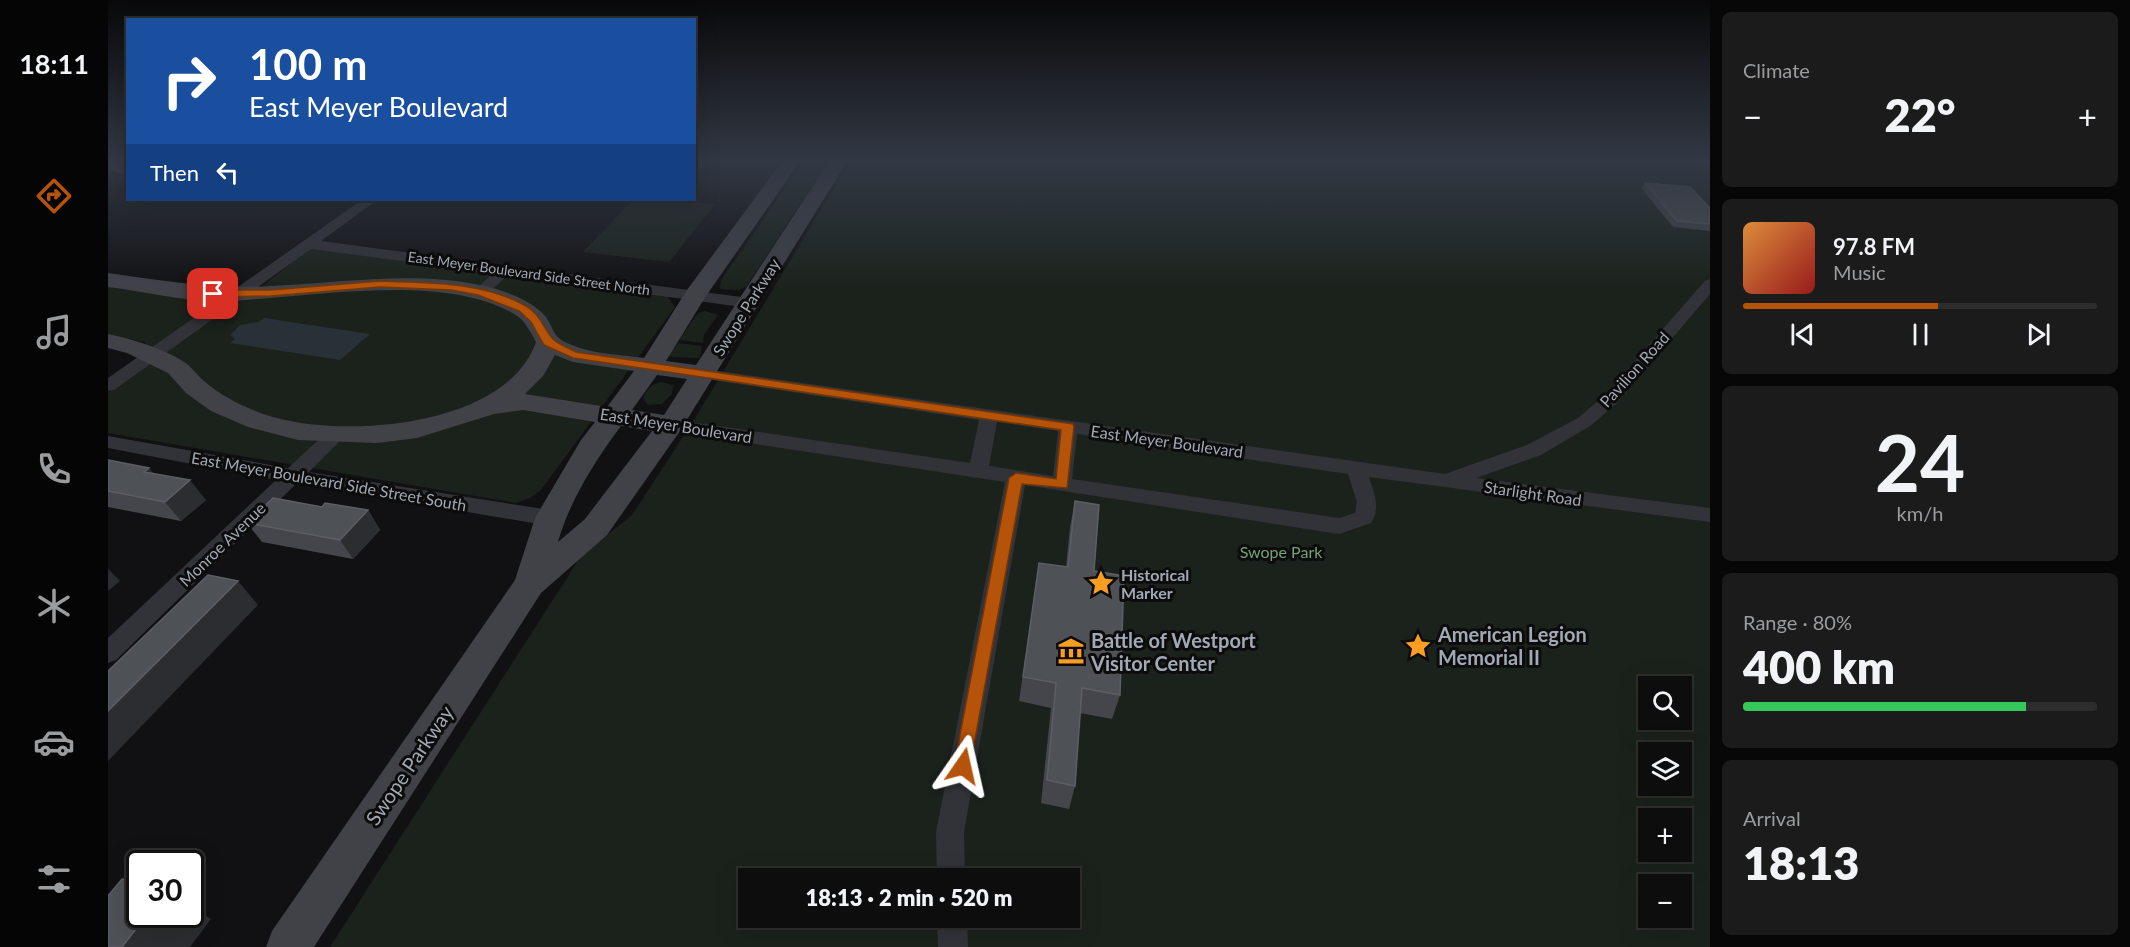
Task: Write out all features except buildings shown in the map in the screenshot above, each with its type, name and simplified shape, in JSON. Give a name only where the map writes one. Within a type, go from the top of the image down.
[{"type":"main road","name":"Swope Parkway","points":[[530,584],[550,518],[591,447],[651,366],[695,295],[760,204]]},
{"type":"main road","name":"Swope Parkway","points":[[288,947],[530,584],[596,527],[671,424],[811,204]]},
{"type":"main road","points":[[108,280],[192,292],[239,294],[380,284],[451,287],[481,292],[523,309],[536,320],[548,342],[545,354],[531,374],[492,406]]},
{"type":"main road","name":"East Meyer Boulevard","points":[[108,341],[136,348],[177,368],[195,387],[220,405],[257,421],[298,431],[377,434],[417,429],[492,406],[523,402],[671,424]]},
{"type":"main road","name":"East Meyer Boulevard","points":[[548,342],[573,355],[704,374]]},
{"type":"street","points":[[108,386],[364,204]]},
{"type":"street","name":"East Meyer Boulevard Side Street North","points":[[309,244],[749,303]]},
{"type":"street","points":[[481,292],[506,269]]},
{"type":"street","name":"Pavilion Road","points":[[1446,481],[1534,450],[1584,422],[1610,400],[1710,284]]},
{"type":"street","name":"East Meyer Boulevard","points":[[671,424],[1339,526],[1364,518],[1367,502],[1356,468],[704,374]]},
{"type":"street","points":[[978,472],[989,416]]},
{"type":"street","points":[[1062,485],[1068,427]]},
{"type":"street","name":"Monroe Avenue","points":[[108,653],[336,434]]},
{"type":"street","name":"East Meyer Boulevard Side Street South","points":[[108,442],[293,476],[550,518]]},
{"type":"street","name":"Starlight Road","points":[[1356,468],[1710,515]]},
{"type":"street","points":[[951,868],[950,832],[1016,478]]},
{"type":"street","points":[[952,928],[952,947]]},
{"type":"green space","points":[[629,204],[715,204],[669,262],[583,252]]},
{"type":"green space","points":[[774,204],[800,204],[746,287],[739,290],[720,289],[721,280]]},
{"type":"green space","name":"Swope Park","points":[[824,204],[1710,204],[1710,947],[330,947],[581,556],[632,515],[692,423]]},
{"type":"green space","points":[[311,248],[667,296],[675,307],[541,490],[530,498],[516,503],[108,433],[108,392],[139,369],[145,342],[108,336],[108,284],[247,298]]},
{"type":"green space","points":[[705,311],[718,315],[704,335],[703,343],[679,340],[698,313]]},
{"type":"green space","points":[[678,343],[702,346],[700,358],[671,357],[669,355]]},
{"type":"green space","points":[[661,382],[673,385],[672,394],[662,404],[648,405],[643,398],[646,392]]},
{"type":"shaded area","points":[[264,318],[370,334],[340,360],[230,343],[235,339],[230,335],[240,325],[258,322]]},
{"type":"place","name":"Historical Marker","points":[[1101,583]]},
{"type":"place","name":"American Legion Memorial II","points":[[1418,646]]},
{"type":"place","name":"Battle of Westport Visitor Center","points":[[1071,651]]},
{"type":"route","points":[[213,294],[271,293],[380,284],[451,287],[481,292],[523,309],[536,320],[548,342],[573,355],[1068,427],[1062,485],[1016,478],[963,766]]}]
